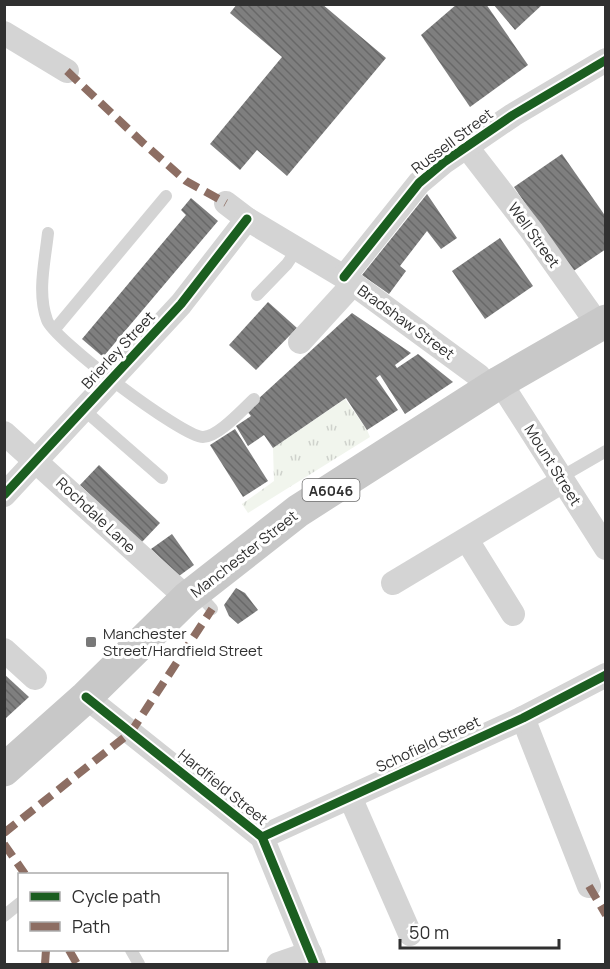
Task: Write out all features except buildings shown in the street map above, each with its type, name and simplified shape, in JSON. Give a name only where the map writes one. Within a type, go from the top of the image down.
[{"type":"main road","name":"Manchester Street","points":[[4,770],[298,511],[494,386],[602,323]]},
{"type":"street","points":[[4,33],[67,70]]},
{"type":"street","name":"Russell Street","points":[[300,342],[419,183],[466,146],[513,115],[606,60]]},
{"type":"street","name":"Well Street","points":[[466,146],[602,323]]},
{"type":"street","name":"Bradshaw Street","points":[[226,203],[247,219],[348,280],[494,386]]},
{"type":"street","name":"Brierley Street","points":[[4,495],[181,304],[247,219]]},
{"type":"street","name":"Mount Street","points":[[494,386],[562,479],[606,548]]},
{"type":"street","name":"Rochdale Lane","points":[[4,433],[113,533],[199,599]]},
{"type":"street","points":[[393,584],[562,479]]},
{"type":"street","points":[[467,540],[513,614]]},
{"type":"street","points":[[4,650],[35,678]]},
{"type":"street","name":"Schofield Street","points":[[262,837],[523,718],[606,675]]},
{"type":"street","name":"Hardfield Street","points":[[86,697],[262,837],[312,959]]},
{"type":"street","points":[[523,718],[589,886]]},
{"type":"street","points":[[350,797],[410,934]]},
{"type":"street","points":[[278,964],[312,959]]},
{"type":"lane","points":[[55,329],[166,196]]},
{"type":"lane","points":[[48,233],[43,284],[43,306],[48,323],[111,381],[187,431],[202,437],[213,435],[254,399]]},
{"type":"lane","points":[[257,295],[287,264],[297,249]]},
{"type":"lane","points":[[84,410],[162,478]]},
{"type":"lane","points":[[562,479],[606,451]]},
{"type":"lane","points":[[4,916],[18,905]]},
{"type":"lane","points":[[131,951],[139,964]]},
{"type":"green space","points":[[345,399],[370,437],[248,513],[242,504],[274,481],[273,448]]},
{"type":"marked path","points":[[67,71],[186,181],[226,203]]},
{"type":"marked path","points":[[4,833],[131,732],[212,609]]},
{"type":"marked path","points":[[4,844],[24,873]]},
{"type":"marked path","points":[[589,886],[606,915]]},
{"type":"marked path","points":[[45,964],[46,951]]},
{"type":"marked path","points":[[70,951],[77,964]]},
{"type":"cycle path","points":[[344,277],[419,183],[444,162],[513,115],[606,60]]},
{"type":"cycle path","points":[[4,495],[181,304],[247,219]]},
{"type":"cycle path","points":[[262,837],[523,718],[606,675]]},
{"type":"cycle path","points":[[86,697],[262,837],[314,964]]},
{"type":"place","name":"Manchester Street/Hardfield Street","points":[[91,642]]}]
